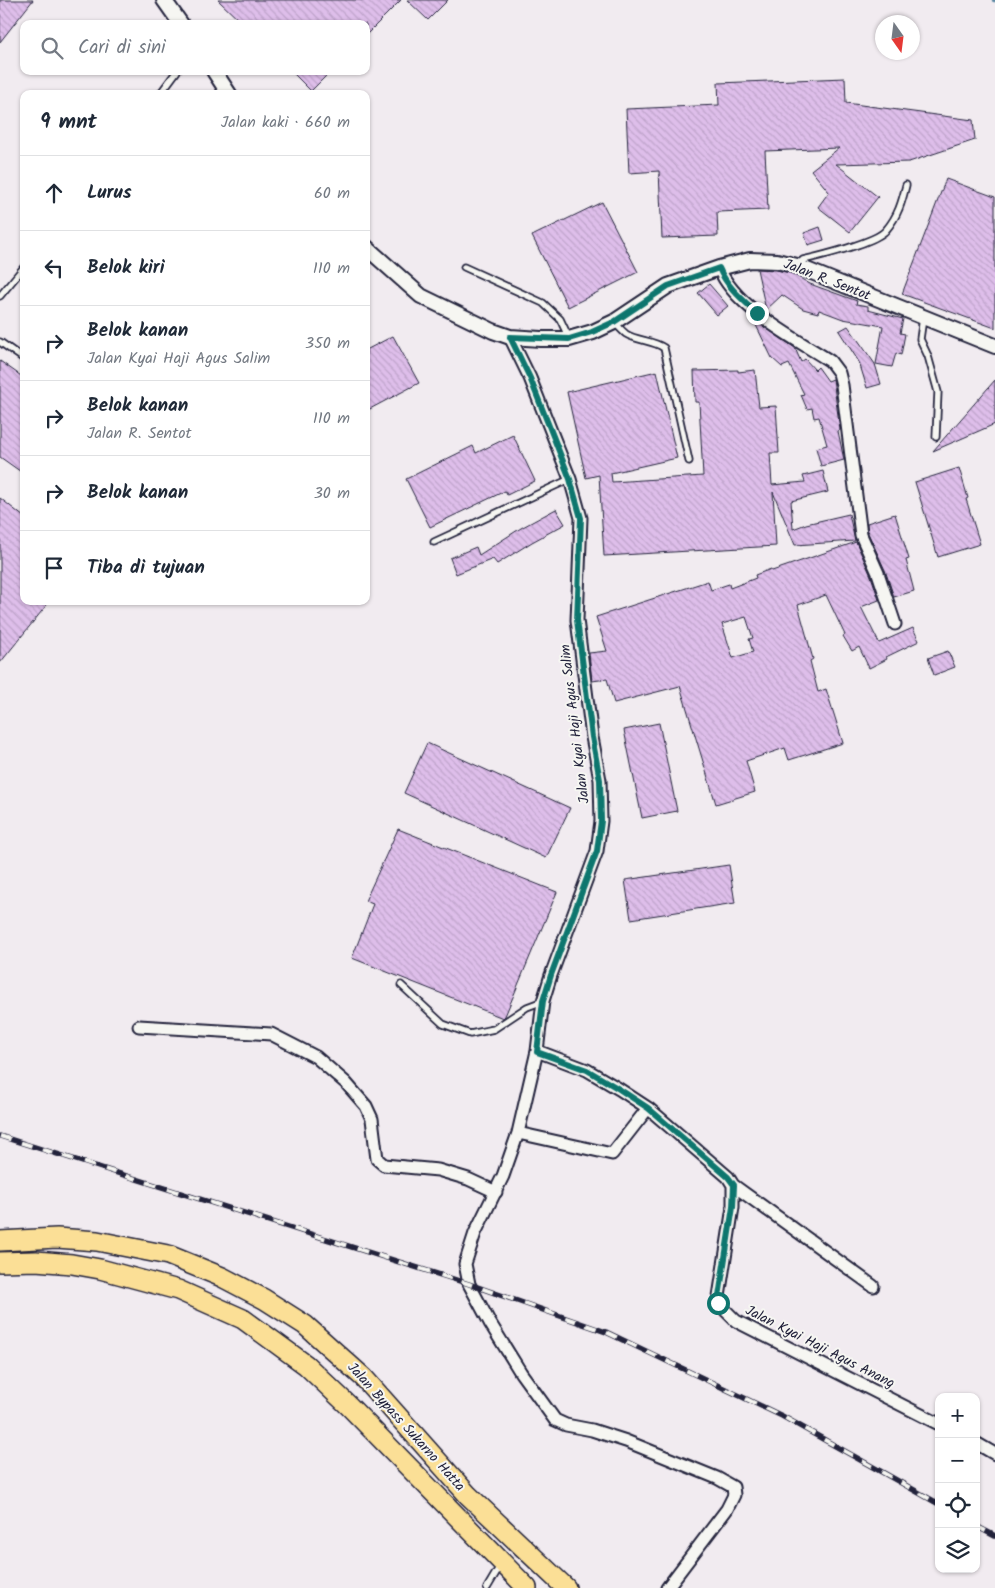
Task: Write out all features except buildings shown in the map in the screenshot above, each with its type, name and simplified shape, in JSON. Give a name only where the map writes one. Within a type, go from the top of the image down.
[{"type":"highway","name":"Jalan Bypass Sukarno Hatta","points":[[0,1241],[57,1238],[97,1241],[168,1254],[222,1277],[264,1299],[305,1326],[364,1378],[468,1495],[566,1588]]},
{"type":"highway","name":"Jalan Bypass Sukarno Hatta","points":[[0,1262],[36,1261],[100,1269],[178,1290],[243,1319],[306,1365],[527,1588]]},
{"type":"street","points":[[164,0],[178,20]]},
{"type":"street","points":[[217,75],[226,90]]},
{"type":"street","name":"Jalan R. Sentot","points":[[370,251],[421,296],[492,331],[510,337],[569,339],[614,322],[668,286],[719,268],[750,260],[777,261],[797,266],[995,346]]},
{"type":"street","points":[[719,268],[724,279],[736,294],[757,313],[830,361],[839,373],[861,535],[878,572],[894,624]]},
{"type":"street","name":"Jalan Kyai Haji Agus Salim","points":[[510,337],[530,378],[570,479],[581,518],[577,620],[592,737],[600,780],[601,821],[597,851],[543,1001],[537,1052],[518,1133],[496,1192],[475,1233],[465,1264],[469,1284],[490,1323],[521,1372],[555,1420],[566,1425],[592,1430],[626,1441],[718,1478],[733,1488],[734,1495],[727,1508],[667,1588]]},
{"type":"street","points":[[138,1026],[271,1034],[316,1057],[346,1083],[366,1106],[372,1119],[379,1162],[384,1165],[438,1170],[468,1179],[496,1192]]},
{"type":"street","points":[[537,1052],[587,1070],[648,1108],[728,1177],[734,1185],[873,1286]]},
{"type":"street","points":[[518,1133],[612,1154],[648,1108]]},
{"type":"street","name":"Jalan Kyai Haji Agus Anang","points":[[734,1185],[733,1207],[718,1303],[736,1321],[935,1422]]},
{"type":"street","points":[[980,1445],[995,1454]]},
{"type":"lane","points":[[163,90],[174,75]]},
{"type":"lane","points":[[797,266],[804,260],[858,244],[885,232],[900,210],[906,185]]},
{"type":"lane","points":[[464,267],[543,303],[560,319],[569,339]]},
{"type":"lane","points":[[0,296],[20,272]]},
{"type":"lane","points":[[923,317],[920,339],[928,356],[938,392],[936,437]]},
{"type":"lane","points":[[614,322],[627,334],[658,344],[664,348],[688,461]]},
{"type":"lane","points":[[0,342],[20,356]]},
{"type":"lane","points":[[434,542],[570,479]]},
{"type":"lane","points":[[401,985],[443,1024],[470,1034],[494,1029],[527,1007],[543,1001]]},
{"type":"lane","points":[[487,1588],[502,1562]]},
{"type":"railway","points":[[0,1136],[469,1284],[606,1332],[782,1416],[935,1502]]},
{"type":"railway","points":[[980,1528],[995,1536]]},
{"type":"route","points":[[718,1303],[733,1207],[734,1185],[728,1177],[648,1108],[587,1070],[537,1052],[543,1001],[597,851],[601,821],[600,780],[592,737],[577,620],[581,518],[570,479],[530,378],[510,337],[569,339],[592,332],[614,322],[668,286],[719,268],[724,279],[736,294],[757,313]]}]
